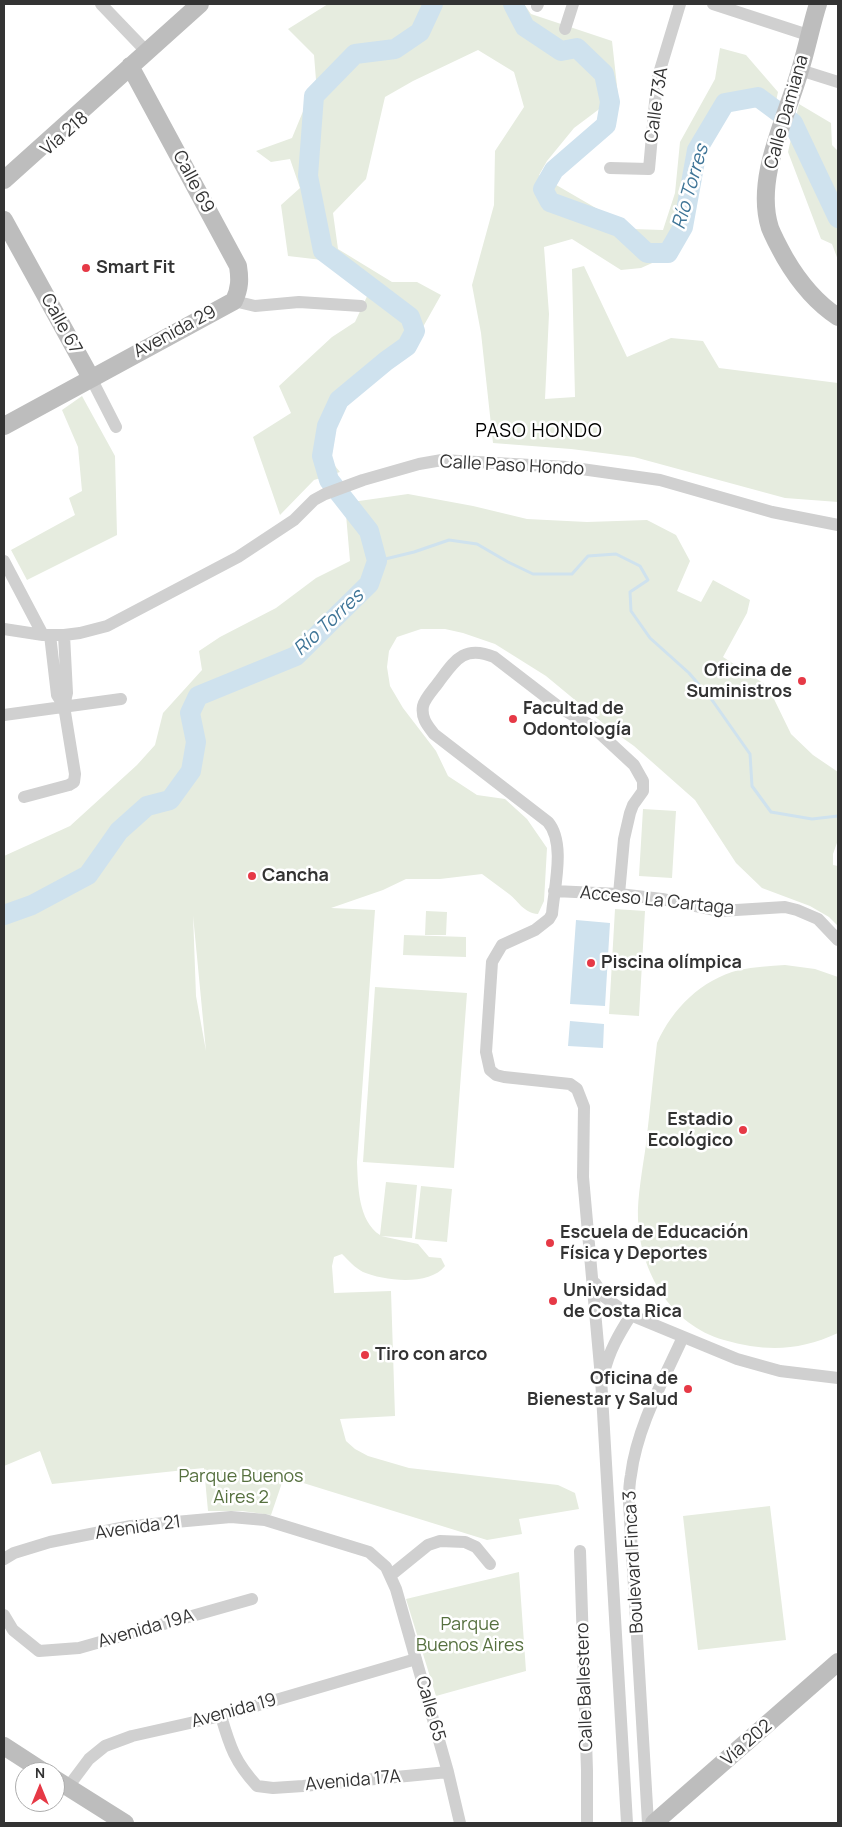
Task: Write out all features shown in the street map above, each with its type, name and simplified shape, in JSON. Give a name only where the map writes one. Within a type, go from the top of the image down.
[{"type":"main road","name":"Vía 218","points":[[4,180],[200,4]]},
{"type":"main road","name":"Calle Damiana","points":[[818,4],[800,70],[770,162],[766,206],[770,227],[791,268],[808,292],[824,307],[838,316]]},
{"type":"main road","name":"Vía 218","points":[[4,190],[103,100],[126,71]]},
{"type":"main road","name":"Calle 69","points":[[126,71],[238,266],[240,280],[234,300]]},
{"type":"main road","name":"Calle 67","points":[[4,220],[91,378]]},
{"type":"main road","name":"Avenida 29","points":[[4,426],[234,300]]},
{"type":"main road","name":"Vía 202","points":[[654,1823],[838,1662]]},
{"type":"main road","points":[[4,1746],[29,1762]]},
{"type":"main road","points":[[65,1785],[125,1823]]},
{"type":"street","points":[[101,4],[146,52]]},
{"type":"street","points":[[565,29],[574,4]]},
{"type":"street","name":"Calle 73A","points":[[610,168],[649,169],[656,80],[680,4]]},
{"type":"street","points":[[713,4],[808,35]]},
{"type":"street","points":[[800,70],[838,82]]},
{"type":"street","name":"Avenida 29","points":[[234,300],[255,306],[299,302],[362,306]]},
{"type":"street","name":"Calle 67","points":[[91,378],[116,427]]},
{"type":"street","name":"Calle Paso Hondo","points":[[4,628],[47,635],[64,635],[80,634],[107,626],[238,557],[294,520],[314,500],[325,494],[363,480],[419,464],[442,460],[567,467],[660,480],[772,512],[838,525]]},
{"type":"street","points":[[4,561],[47,635],[57,695],[64,706]]},
{"type":"street","points":[[24,797],[69,786],[74,782],[75,774],[64,706],[67,693],[64,635]]},
{"type":"street","points":[[554,891],[558,854],[554,829],[542,817],[434,734],[425,722],[423,713],[425,700],[461,656],[473,653],[487,654],[494,657],[559,707],[593,727],[634,765],[644,781],[643,791],[630,813],[624,839],[619,894]]},
{"type":"street","points":[[4,714],[121,699]]},
{"type":"street","name":"Acceso La Cartaga","points":[[554,891],[619,894],[675,900],[720,911],[785,907],[818,919],[838,940]]},
{"type":"street","name":"Boulevard Finca 3","points":[[554,891],[552,914],[549,919],[535,930],[502,945],[492,962],[486,1052],[490,1070],[504,1078],[570,1084],[577,1089],[581,1096],[585,1117],[583,1177],[601,1383],[627,1823]]},
{"type":"street","points":[[593,1280],[603,1296],[617,1307],[683,1337],[737,1358],[780,1371],[838,1378]]},
{"type":"street","name":"Boulevard Finca 3","points":[[601,1383],[610,1352],[618,1335],[632,1315]]},
{"type":"street","name":"Boulevard Finca 3","points":[[648,1823],[628,1502],[637,1446],[649,1413],[683,1337]]},
{"type":"street","name":"Avenida 21","points":[[4,1559],[14,1553],[50,1542],[131,1526],[231,1517],[265,1520],[369,1552],[389,1571]]},
{"type":"street","points":[[389,1571],[428,1545],[440,1541],[464,1542],[476,1547],[490,1564]]},
{"type":"street","name":"Calle Ballestero","points":[[580,1551],[587,1823]]},
{"type":"street","name":"Calle 65","points":[[389,1571],[448,1772],[460,1823]]},
{"type":"street","name":"Avenida 19A","points":[[4,1616],[13,1630],[39,1651],[79,1648],[252,1599]]},
{"type":"street","name":"Avenida 19","points":[[65,1780],[105,1746],[132,1736],[221,1716],[416,1659]]},
{"type":"street","name":"Avenida 17A","points":[[221,1716],[232,1752],[242,1770],[257,1786],[273,1788],[303,1786],[448,1772]]},
{"type":"green space","points":[[328,4],[524,4],[531,14],[612,41],[618,95],[574,128],[547,161],[539,175],[632,229],[663,230],[675,193],[680,142],[715,79],[720,48],[746,55],[778,92],[773,115],[753,106],[738,104],[726,116],[708,151],[694,193],[679,251],[641,268],[621,270],[572,239],[544,247],[549,314],[545,399],[575,397],[572,269],[584,266],[627,357],[671,338],[703,341],[719,368],[838,383],[838,502],[785,498],[634,457],[571,449],[493,443],[481,333],[472,285],[494,205],[495,151],[524,107],[514,72],[478,50],[413,81],[385,97],[366,179],[333,213],[338,249],[392,282],[417,282],[441,295],[406,357],[350,398],[335,414],[326,455],[340,472],[314,480],[280,515],[253,437],[291,413],[279,386],[332,337],[355,322],[370,290],[346,266],[331,261],[288,256],[281,205],[300,188],[290,159],[271,162],[256,151],[292,138],[316,80],[314,55],[288,29]]},
{"type":"green space","points":[[799,104],[831,123],[832,145],[838,151],[838,260],[832,244],[821,239],[788,152]]},
{"type":"green space","points":[[82,396],[115,456],[117,535],[27,580],[11,550],[75,515],[69,498],[82,491],[78,447],[62,410]]},
{"type":"green space","name":"Parque Buenos Aires 2","points":[[408,494],[473,506],[527,519],[587,522],[647,520],[676,535],[690,561],[677,591],[701,602],[713,580],[750,600],[747,613],[723,657],[763,683],[773,697],[791,734],[813,755],[838,772],[838,840],[833,854],[833,865],[838,866],[838,926],[829,917],[810,906],[762,888],[736,863],[695,800],[634,746],[610,729],[546,676],[495,644],[445,629],[421,629],[397,637],[389,651],[387,667],[390,686],[403,708],[436,751],[448,776],[477,795],[505,799],[527,819],[547,848],[544,901],[538,914],[529,912],[482,874],[440,879],[406,879],[383,890],[331,908],[375,910],[357,1162],[359,1192],[363,1212],[367,1221],[380,1235],[386,1182],[417,1185],[412,1238],[381,1236],[418,1244],[429,1257],[441,1258],[445,1266],[429,1277],[406,1280],[372,1275],[354,1266],[342,1254],[334,1257],[332,1266],[334,1293],[391,1291],[395,1416],[340,1419],[346,1441],[355,1449],[368,1456],[409,1468],[558,1485],[575,1493],[579,1509],[519,1519],[522,1534],[487,1540],[284,1477],[271,1515],[242,1511],[208,1511],[204,1468],[52,1484],[40,1451],[4,1466],[4,856],[70,826],[137,765],[155,745],[163,713],[202,670],[199,651],[220,637],[276,608],[316,578],[350,561],[345,503]],"holes":[[[193,916],[206,1051],[196,996]]]},
{"type":"green space","points":[[643,809],[676,811],[672,878],[639,876]]},
{"type":"green space","points":[[615,909],[645,911],[639,1016],[609,1014]]},
{"type":"green space","points":[[426,911],[447,912],[446,935],[425,935]]},
{"type":"green space","points":[[404,935],[466,937],[466,957],[403,955]]},
{"type":"green space","name":"Estadio Ecológico","points":[[785,965],[815,969],[838,977],[838,1333],[824,1339],[796,1346],[768,1348],[739,1344],[705,1333],[688,1322],[674,1309],[652,1277],[645,1258],[640,1239],[638,1210],[657,1043],[671,1018],[690,997],[712,981],[739,970]]},
{"type":"green space","points":[[375,987],[467,993],[454,1168],[363,1162]]},
{"type":"green space","points":[[421,1186],[452,1189],[447,1242],[415,1239]]},
{"type":"green space","points":[[770,1506],[786,1640],[698,1650],[683,1516]]},
{"type":"green space","name":"Parque Buenos Aires","points":[[519,1572],[526,1671],[436,1696],[406,1599]]},
{"type":"water","name":"Piscina olímpica","points":[[576,920],[610,923],[605,1006],[570,1004]]},
{"type":"water","points":[[570,1021],[604,1024],[603,1048],[568,1046]]},
{"type":"waterway","name":"Río Torres","points":[[4,915],[32,905],[88,875],[119,831],[147,806],[170,800],[191,771],[196,742],[190,713],[198,696],[296,656],[369,584],[377,561],[369,531],[329,480],[322,456],[327,426],[339,400],[407,346],[415,331],[410,317],[323,251],[308,176],[314,96],[355,54],[395,49],[420,32],[433,4]]},
{"type":"waterway","name":"Río Torres","points":[[513,4],[525,27],[561,51],[577,48],[604,74],[610,102],[606,125],[554,170],[543,189],[550,202],[619,227],[647,253],[668,253],[683,227],[697,150],[725,103],[758,97],[793,123],[838,218]]},
{"type":"waterway","points":[[377,561],[414,552],[449,540],[477,544],[533,574],[572,574],[588,556],[616,554],[640,566],[648,580],[630,592],[631,611],[650,638],[689,673],[712,700],[750,754],[752,786],[771,812],[812,819],[838,816]]},
{"type":"place","name":"Smart Fit","points":[[86,268]]},
{"type":"place","name":"Oficina de Suministros","points":[[802,681]]},
{"type":"place","name":"Facultad de Odontología","points":[[513,719]]},
{"type":"place","name":"Cancha","points":[[252,876]]},
{"type":"place","name":"Piscina olímpica","points":[[591,963]]},
{"type":"place","name":"Estadio Ecológico","points":[[743,1130]]},
{"type":"place","name":"Escuela de Educación Física y Deportes","points":[[550,1243]]},
{"type":"place","name":"Universidad de Costa Rica","points":[[553,1301]]},
{"type":"place","name":"Tiro con arco","points":[[365,1355]]},
{"type":"place","name":"Oficina de Bienestar y Salud","points":[[688,1389]]},
{"type":"district","name":"PASO HONDO","points":[[539,432]]}]
